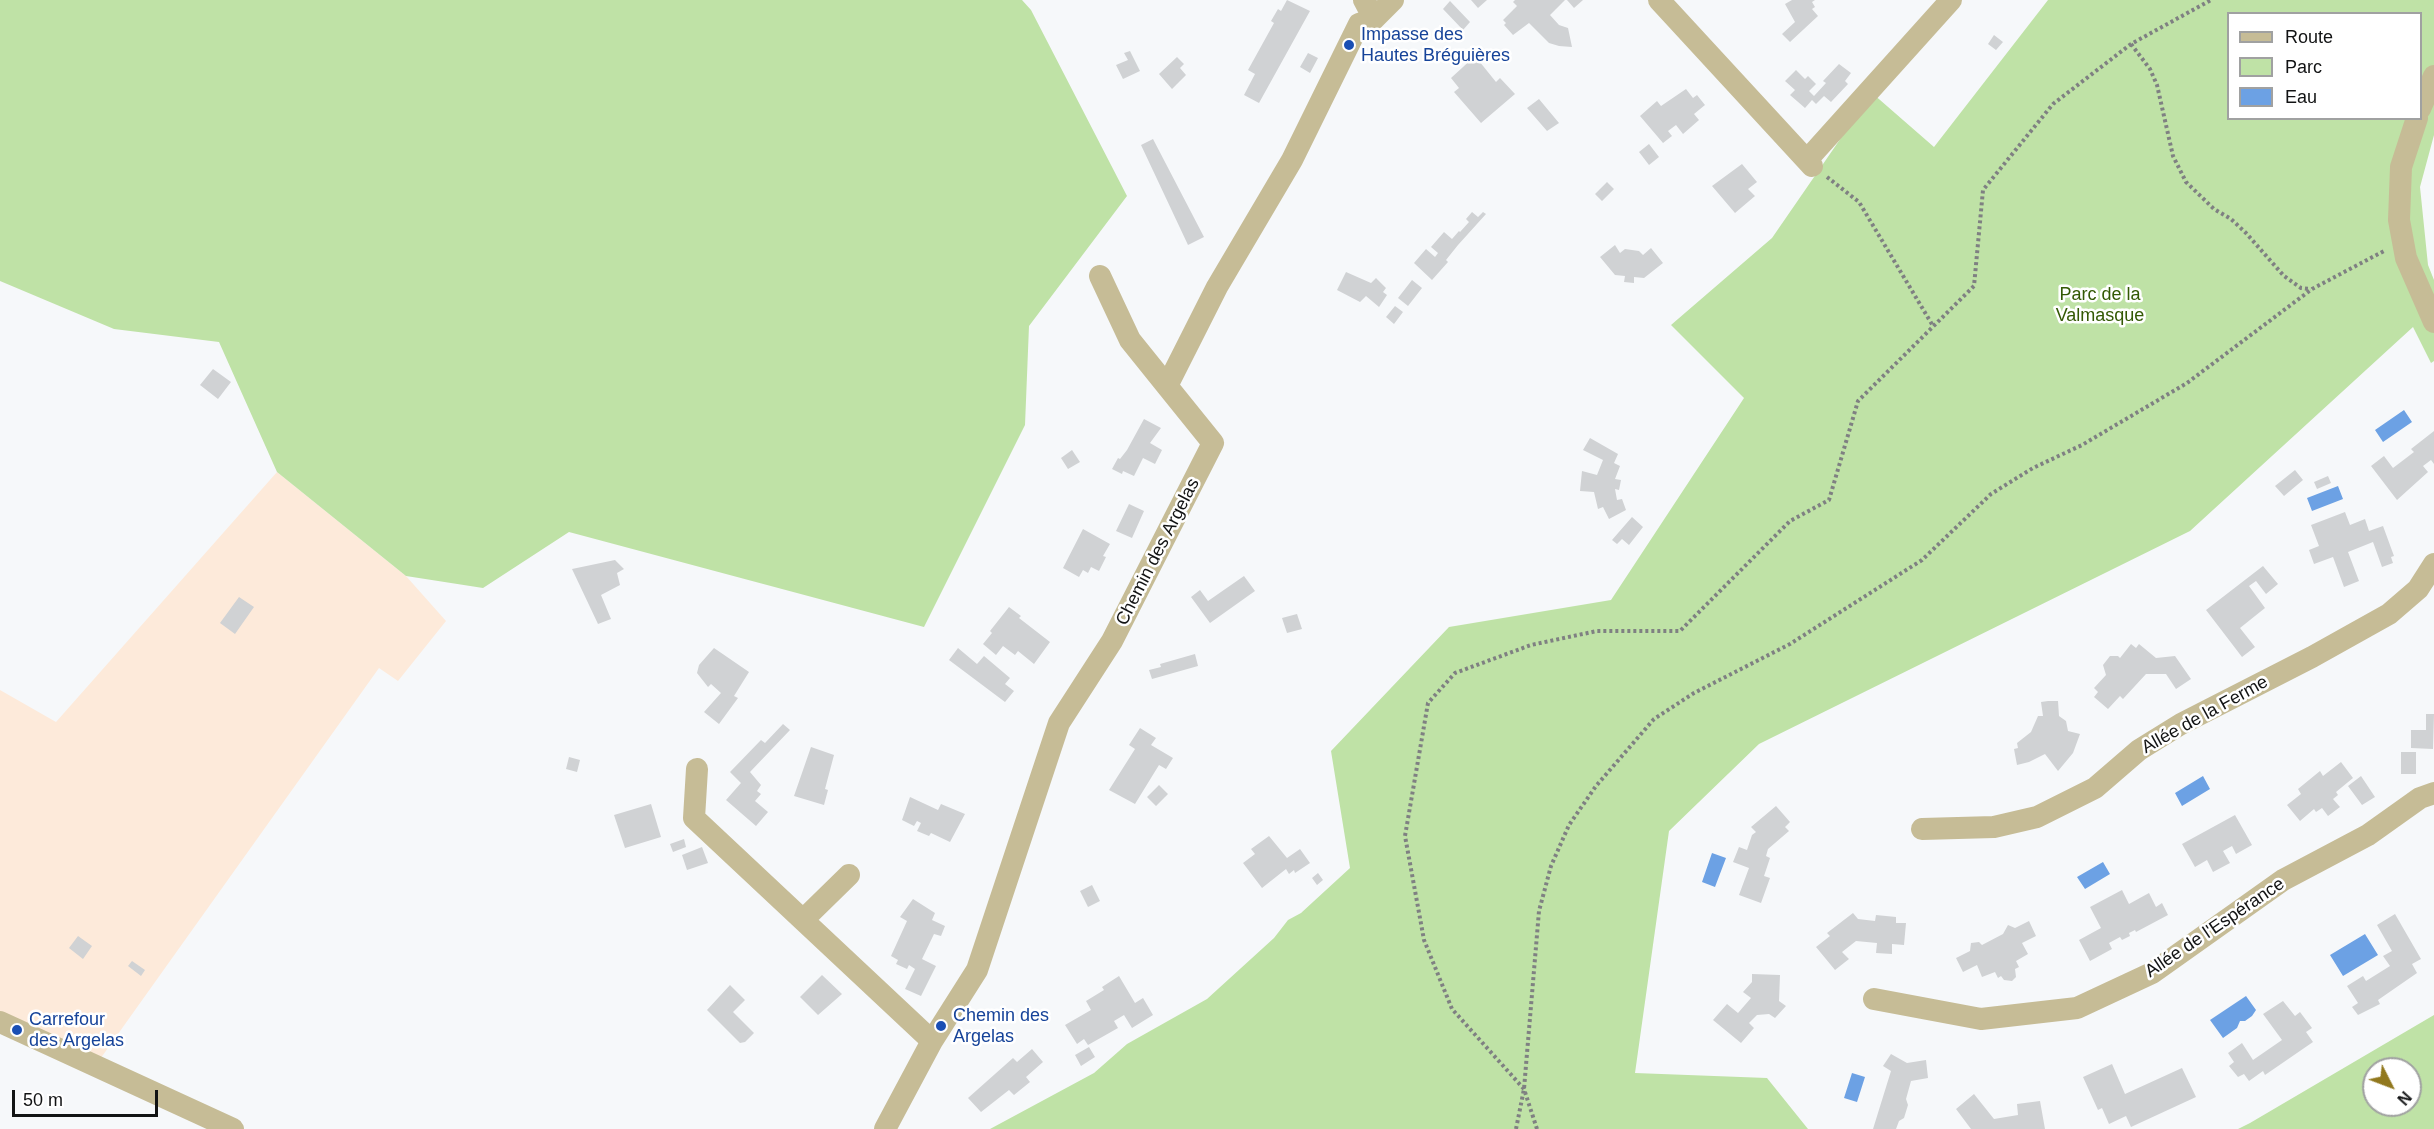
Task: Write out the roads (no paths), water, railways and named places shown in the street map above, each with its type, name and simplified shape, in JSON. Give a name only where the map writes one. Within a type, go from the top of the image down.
[{"type":"street","points":[[1101,276],[1130,340],[1167,386],[1217,286],[1293,160],[1359,24],[1369,10],[1393,0]]},
{"type":"street","points":[[1659,0],[1809,163],[1951,0]]},
{"type":"street","points":[[2422,106],[2434,76]]},
{"type":"street","points":[[2416,120],[2402,167],[2399,220],[2406,258],[2434,322]]},
{"type":"street","name":"Chemin des Argelas","points":[[885,1129],[933,1041],[977,970],[1059,723],[1112,641],[1213,443],[1167,386]]},
{"type":"street","name":"Allée de la Ferme","points":[[1922,829],[1994,827],[2037,817],[2095,788],[2139,750],[2181,724],[2312,657],[2389,614],[2418,589],[2434,564]]},
{"type":"street","points":[[697,769],[694,818],[933,1041]]},
{"type":"street","name":"Allée de l'Espérance","points":[[1874,999],[1981,1019],[2077,1008],[2152,973],[2283,880],[2368,835],[2420,798],[2434,793]]},
{"type":"street","points":[[802,920],[849,875]]},
{"type":"street","points":[[0,1023],[233,1129]]},
{"type":"water","points":[[2404,410],[2412,422],[2383,442],[2375,430]]},
{"type":"water","points":[[2338,486],[2343,499],[2312,511],[2307,498]]},
{"type":"water","points":[[2203,776],[2210,789],[2182,806],[2175,793]]},
{"type":"water","points":[[1712,853],[1726,858],[1715,887],[1702,882]]},
{"type":"water","points":[[2103,862],[2110,874],[2085,889],[2077,877]]},
{"type":"water","points":[[2365,934],[2378,955],[2343,976],[2330,955]]},
{"type":"water","points":[[2246,996],[2256,1010],[2252,1016],[2245,1021],[2240,1021],[2237,1028],[2223,1038],[2210,1020]]},
{"type":"water","points":[[1852,1073],[1865,1077],[1857,1102],[1844,1098]]},
{"type":"place","name":"Impasse des Hautes Bréguières","points":[[1349,45]]},
{"type":"place","name":"Chemin des Argelas","points":[[941,1026]]},
{"type":"place","name":"Carrefour des Argelas","points":[[17,1030]]},
{"type":"park label","name":"Parc de la Valmasque","points":[[2100,305]]}]
